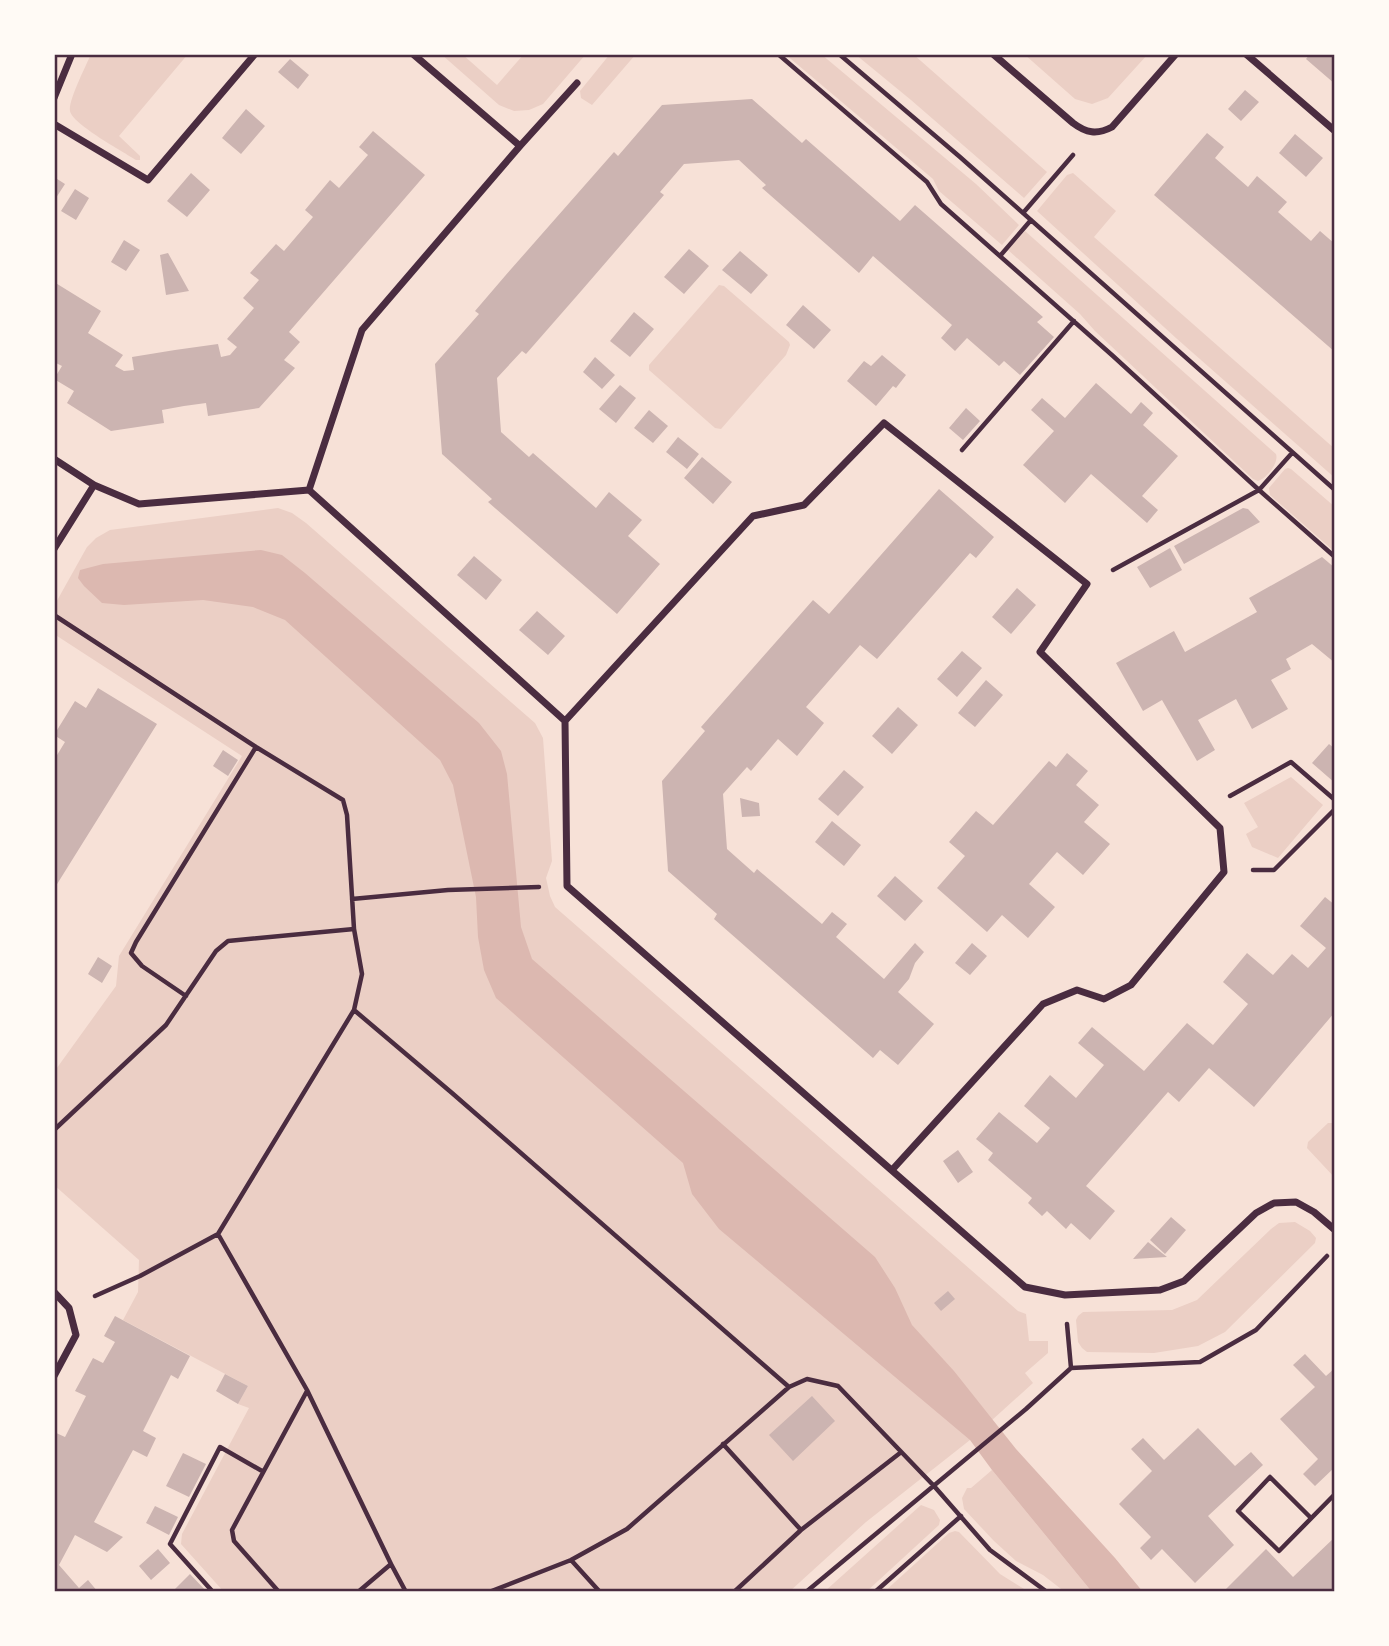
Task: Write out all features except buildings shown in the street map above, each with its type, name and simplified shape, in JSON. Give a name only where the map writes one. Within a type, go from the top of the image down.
[{"type":"street","points":[[54,98],[72,54]]},
{"type":"street","points":[[54,124],[148,180],[255,54]]},
{"type":"street","points":[[412,54],[520,146]]},
{"type":"street","points":[[993,54],[1073,123],[1092,133],[1103,132],[1112,127],[1176,54]]},
{"type":"street","points":[[1245,54],[1335,131]]},
{"type":"street","points":[[309,490],[362,330],[577,83]]},
{"type":"street","points":[[892,1170],[1043,1004],[1077,990],[1104,999],[1131,985],[1224,872],[1220,828],[1040,652],[1087,584],[884,423],[804,505],[753,516],[565,721],[568,886],[1025,1287],[1065,1295],[1160,1290],[1184,1281],[1256,1213],[1274,1203],[1296,1202],[1314,1212],[1335,1230]]},
{"type":"street","points":[[54,459],[94,485],[139,504],[309,490],[565,721]]},
{"type":"street","points":[[54,549],[94,485]]},
{"type":"street","points":[[54,1292],[69,1308],[76,1335],[54,1376]]},
{"type":"path","points":[[778,54],[927,182],[941,204],[1335,557]]},
{"type":"path","points":[[839,54],[1031,220],[1335,491]]},
{"type":"path","points":[[1023,213],[1092,133]]},
{"type":"path","points":[[1000,256],[1031,220]]},
{"type":"path","points":[[944,471],[1074,321]]},
{"type":"path","points":[[1087,584],[1259,490],[1292,453]]},
{"type":"path","points":[[54,615],[256,747],[343,800],[347,815],[354,929],[362,974],[354,1010],[218,1234],[140,1276],[69,1308]]},
{"type":"path","points":[[186,996],[142,966],[131,953],[256,747]]},
{"type":"path","points":[[1203,811],[1291,762],[1335,800]]},
{"type":"path","points":[[1224,872],[1273,870],[1335,809]]},
{"type":"path","points":[[352,899],[448,890],[520,887]]},
{"type":"path","points":[[54,1130],[166,1025],[216,951],[228,941],[354,929]]},
{"type":"path","points":[[354,1010],[789,1387]]},
{"type":"path","points":[[218,1234],[307,1390],[406,1592]]},
{"type":"path","points":[[806,1592],[1026,1409],[1071,1368],[1200,1362],[1256,1330],[1335,1248]]},
{"type":"path","points":[[1065,1295],[1071,1368]]},
{"type":"path","points":[[489,1592],[571,1560],[627,1529],[789,1387],[807,1379],[838,1386],[934,1486],[990,1550],[1047,1592]]},
{"type":"path","points":[[279,1592],[234,1541],[232,1530],[307,1390]]},
{"type":"path","points":[[723,1444],[801,1530]]},
{"type":"path","points":[[213,1592],[170,1544],[220,1447],[262,1471]]},
{"type":"path","points":[[734,1592],[801,1530],[900,1453]]},
{"type":"path","points":[[1311,1518],[1270,1477],[1238,1511],[1279,1551],[1335,1494]]},
{"type":"path","points":[[875,1592],[961,1516]]},
{"type":"path","points":[[571,1560],[600,1592]]},
{"type":"path","points":[[358,1592],[391,1564]]},
{"type":"shaded area","points":[[91,54],[188,54],[119,136],[140,156],[140,160],[79,123],[70,111],[74,92]]},
{"type":"shaded area","points":[[441,54],[462,54],[497,85],[524,54],[586,54],[543,104],[529,110],[514,111],[499,105]]},
{"type":"shaded area","points":[[610,54],[636,54],[592,105],[581,98],[580,91]]},
{"type":"shaded area","points":[[785,54],[821,54],[976,184],[1019,225],[1002,245],[939,191],[933,179]]},
{"type":"shaded area","points":[[855,54],[913,54],[1047,172],[1024,198]]},
{"type":"shaded area","points":[[1024,54],[1148,54],[1108,98],[1092,104],[1075,99]]},
{"type":"shaded area","points":[[1073,173],[1116,211],[1094,237],[1335,449],[1335,478],[1037,211],[1067,175]]},
{"type":"shaded area","points":[[1025,231],[1276,454],[1276,462],[1268,474],[1258,481],[1253,479],[1080,314],[1008,250]]},
{"type":"shaded area","points":[[719,285],[724,286],[790,345],[786,355],[721,429],[715,428],[649,370],[649,365]]},
{"type":"shaded area","points":[[1288,468],[1335,507],[1335,552],[1270,495],[1269,488]]},
{"type":"shaded area","points":[[278,508],[292,513],[306,523],[535,723],[543,738],[552,861],[546,878],[555,907],[1018,1311],[1026,1314],[1029,1341],[1048,1341],[1048,1353],[1025,1373],[1033,1383],[970,1440],[866,1522],[789,1592],[224,1592],[181,1544],[182,1534],[249,1408],[238,1404],[248,1386],[123,1320],[138,1292],[139,1260],[54,1185],[54,1072],[116,986],[119,956],[242,756],[54,634],[54,606],[87,547],[110,530]]},
{"type":"shaded area","points":[[261,550],[282,555],[305,573],[479,723],[501,751],[507,774],[521,927],[532,959],[875,1257],[895,1288],[912,1325],[954,1371],[1016,1449],[1143,1592],[1092,1592],[970,1440],[719,1229],[692,1194],[683,1163],[496,998],[484,970],[478,937],[476,897],[453,785],[440,760],[285,620],[253,607],[203,600],[124,605],[102,603],[78,578],[80,570],[103,564]]},
{"type":"shaded area","points":[[1291,777],[1323,805],[1278,858],[1252,847],[1246,834],[1258,827],[1244,803]]},
{"type":"shaded area","points":[[1328,1123],[1335,1123],[1335,1178],[1307,1148],[1308,1142]]},
{"type":"shaded area","points":[[1295,1222],[1310,1231],[1316,1238],[1315,1243],[1225,1332],[1198,1346],[1154,1353],[1087,1352],[1078,1342],[1076,1320],[1083,1312],[1172,1310],[1197,1300],[1271,1229],[1279,1223]]},
{"type":"shaded area","points":[[992,1470],[1092,1592],[1065,1592],[1043,1575],[1016,1561],[964,1509],[962,1498],[967,1488],[971,1488]]},
{"type":"shaded area","points":[[921,1505],[934,1510],[940,1520],[939,1525],[866,1592],[824,1592]]},
{"type":"shaded area","points":[[955,1531],[1000,1574],[1029,1592],[884,1592],[949,1533]]}]
